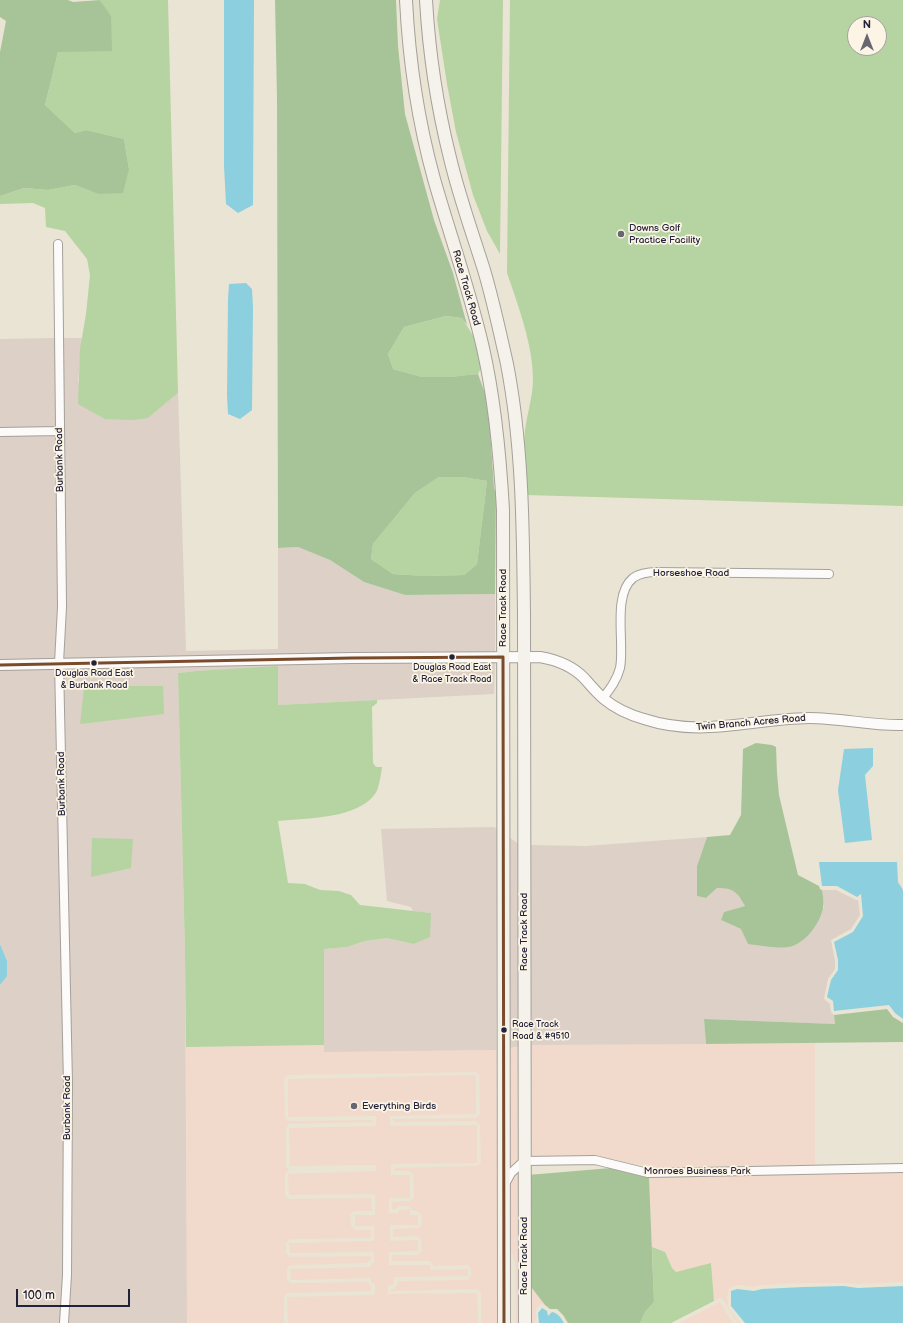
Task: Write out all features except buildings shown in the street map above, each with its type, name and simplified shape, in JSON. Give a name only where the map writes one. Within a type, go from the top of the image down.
[{"type":"main road","name":"Race Track Road","points":[[406,0],[410,54],[422,126],[434,178],[464,277],[483,347],[497,430],[503,510],[504,1323]]},
{"type":"main road","name":"Race Track Road","points":[[426,0],[427,23],[434,80],[450,158],[484,271],[507,365],[515,412],[522,487],[524,657],[524,1323]]},
{"type":"main road","points":[[427,23],[433,0]]},
{"type":"main road","points":[[504,1226],[524,1212]]},
{"type":"main road","points":[[504,1243],[511,1262],[512,1323]]},
{"type":"street","name":"Burbank Road","points":[[58,244],[62,607],[60,663],[68,1084],[67,1275],[64,1323]]},
{"type":"street","points":[[0,432],[60,431]]},
{"type":"street","name":"Horseshoe Road","points":[[603,698],[617,676],[619,669],[621,659],[621,605],[623,596],[633,578],[640,575],[657,572],[829,574]]},
{"type":"street","name":"Twin Branch Acres Road","points":[[0,665],[352,658],[524,657],[550,659],[569,667],[585,678],[603,698],[630,715],[656,723],[682,728],[715,727],[809,718],[878,725],[903,725]]},
{"type":"street","name":"Monroes Business Park","points":[[524,1161],[595,1160],[648,1173],[903,1168]]},
{"type":"street","points":[[504,1184],[511,1173],[524,1161]]},
{"type":"shaded area","points":[[55,338],[56,427],[0,427],[0,339]]},
{"type":"shaded area","points":[[63,338],[82,338],[78,382],[148,418],[178,393],[186,651],[278,649],[278,548],[298,547],[330,560],[364,582],[405,595],[495,594],[495,653],[64,659],[66,607]]},
{"type":"shaded area","points":[[0,436],[56,436],[58,607],[56,659],[0,661]]},
{"type":"shaded area","points":[[495,661],[494,694],[278,705],[278,667],[178,673],[185,953],[187,1323],[68,1323],[71,1275],[72,1084],[63,668]]},
{"type":"shaded area","points":[[56,668],[64,1084],[63,1275],[60,1323],[0,1323],[0,985],[7,975],[7,961],[0,944],[0,670]]},
{"type":"shaded area","points":[[494,827],[497,829],[496,1050],[324,1052],[324,949],[347,947],[365,941],[387,938],[413,944],[430,913],[413,911],[411,907],[387,901],[381,829]]},
{"type":"shaded area","points":[[507,836],[519,844],[520,1046],[508,1048]]},
{"type":"shaded area","points":[[707,837],[697,866],[697,896],[706,898],[717,888],[726,888],[735,891],[745,906],[724,912],[721,920],[741,929],[824,908],[822,890],[836,890],[858,900],[860,915],[851,929],[831,940],[835,969],[828,979],[824,998],[830,1004],[831,1012],[834,1015],[835,1024],[704,1019],[706,1044],[528,1045],[528,845],[586,846]]},
{"type":"shaded area","points":[[815,1043],[815,1165],[649,1168],[649,1164],[635,1165],[596,1155],[528,1156],[528,1045]]},
{"type":"shaded area","points":[[324,1045],[324,1052],[496,1050],[499,1323],[481,1323],[481,1293],[477,1289],[391,1291],[391,1289],[394,1289],[397,1285],[397,1281],[468,1280],[471,1276],[471,1269],[468,1265],[434,1266],[430,1261],[392,1261],[392,1255],[418,1255],[422,1251],[421,1240],[418,1236],[393,1237],[393,1229],[418,1228],[422,1225],[421,1215],[418,1211],[413,1211],[409,1206],[399,1206],[392,1210],[392,1202],[410,1201],[414,1197],[413,1175],[410,1171],[395,1171],[394,1168],[477,1166],[481,1162],[480,1125],[476,1121],[394,1122],[393,1119],[476,1118],[480,1114],[479,1075],[476,1072],[288,1075],[284,1079],[285,1117],[288,1121],[372,1120],[372,1122],[289,1124],[286,1128],[286,1166],[290,1170],[288,1170],[285,1174],[285,1195],[289,1199],[371,1198],[372,1211],[353,1211],[350,1215],[351,1225],[354,1230],[371,1230],[371,1238],[290,1239],[286,1243],[286,1253],[290,1257],[371,1256],[371,1259],[367,1263],[290,1265],[287,1269],[287,1280],[291,1283],[368,1282],[371,1287],[371,1291],[287,1293],[284,1297],[284,1323],[187,1323],[186,1047]]},
{"type":"shaded area","points":[[520,1046],[520,1158],[508,1169],[508,1048]]},
{"type":"shaded area","points":[[476,1075],[476,1114],[390,1116],[390,1126],[477,1125],[477,1163],[391,1164],[391,1175],[410,1175],[410,1198],[389,1198],[389,1213],[399,1213],[399,1210],[410,1209],[410,1215],[418,1215],[418,1225],[390,1225],[390,1241],[418,1240],[418,1251],[389,1252],[389,1265],[430,1265],[431,1270],[468,1269],[468,1276],[394,1277],[393,1285],[388,1285],[388,1294],[477,1293],[478,1323],[288,1323],[287,1297],[375,1295],[375,1283],[371,1283],[371,1278],[291,1280],[290,1269],[371,1267],[371,1263],[374,1263],[374,1252],[290,1253],[289,1243],[374,1241],[374,1226],[355,1226],[355,1215],[375,1215],[375,1194],[289,1195],[288,1174],[377,1171],[376,1165],[290,1166],[289,1128],[376,1126],[376,1116],[288,1117],[288,1079]]},
{"type":"shaded area","points":[[520,1169],[521,1323],[516,1323],[515,1262],[508,1242],[508,1186]]},
{"type":"shaded area","points":[[903,1173],[903,1282],[858,1284],[804,1283],[762,1285],[754,1287],[737,1285],[729,1288],[727,1298],[729,1309],[740,1323],[737,1323],[723,1300],[720,1298],[714,1301],[711,1263],[676,1272],[672,1268],[665,1252],[652,1247],[649,1177]]},
{"type":"shaded area","points":[[528,1283],[545,1305],[541,1304],[536,1309],[535,1323],[528,1323]]},
{"type":"shaded area","points":[[720,1302],[733,1323],[679,1323]]},
{"type":"green space","points":[[0,0],[68,0],[73,2],[100,0],[111,16],[112,51],[58,52],[45,105],[75,133],[86,130],[124,139],[129,169],[123,193],[98,194],[75,185],[48,190],[24,188],[0,196],[0,52],[6,21],[0,17]]},
{"type":"green space","points":[[100,0],[168,0],[178,393],[148,418],[132,420],[105,419],[78,404],[80,349],[86,314],[90,275],[87,259],[65,231],[46,227],[45,208],[33,203],[0,204],[0,196],[24,188],[48,190],[75,185],[98,194],[129,169],[124,139],[86,130],[75,133],[45,105],[58,52],[111,17]]},
{"type":"green space","points":[[275,0],[396,0],[398,46],[405,114],[434,220],[453,273],[467,325],[462,318],[446,316],[404,327],[388,354],[393,369],[422,377],[449,377],[478,374],[487,399],[494,488],[496,494],[495,594],[405,595],[364,582],[330,560],[298,547],[278,548],[277,98]],"holes":[[[439,477],[462,477],[487,481],[477,564],[465,575],[425,576],[393,574],[371,559],[373,544],[415,493]]]},
{"type":"green space","points":[[440,0],[503,0],[500,254],[487,231],[473,195],[456,132],[437,19]]},
{"type":"green space","points":[[510,0],[903,0],[903,506],[526,495],[524,439],[533,379],[528,339],[507,273]]},
{"type":"green space","points":[[446,316],[462,318],[477,342],[482,366],[478,374],[449,377],[422,377],[393,369],[388,354],[404,327]]},
{"type":"green space","points":[[439,477],[462,477],[487,481],[477,564],[466,575],[425,576],[393,574],[371,559],[373,544],[415,493]]},
{"type":"green space","points":[[278,666],[278,705],[377,700],[377,703],[372,707],[373,763],[376,767],[382,767],[379,785],[375,794],[367,802],[356,808],[331,816],[278,821],[288,883],[305,884],[320,890],[339,891],[351,895],[360,905],[431,913],[430,937],[413,944],[387,938],[365,941],[347,947],[324,949],[324,1045],[186,1047],[178,673]]},
{"type":"green space","points":[[163,686],[164,714],[80,724],[84,689]]},
{"type":"green space","points":[[756,743],[776,747],[779,795],[798,875],[819,886],[823,894],[823,908],[819,921],[805,938],[788,947],[748,944],[741,929],[721,920],[724,912],[745,906],[740,897],[731,890],[717,888],[706,898],[697,896],[697,866],[707,837],[730,835],[741,815],[743,749]]},
{"type":"green space","points":[[92,838],[133,839],[131,868],[91,877]]},
{"type":"green space","points":[[887,1009],[893,1017],[903,1023],[903,1042],[706,1044],[704,1019],[835,1024],[834,1015]]},
{"type":"green space","points":[[611,1168],[649,1177],[654,1302],[645,1312],[640,1323],[568,1323],[557,1309],[550,1309],[545,1305],[528,1283],[528,1175]]},
{"type":"green space","points":[[652,1247],[665,1252],[672,1268],[676,1272],[711,1263],[714,1301],[671,1323],[640,1323],[645,1312],[654,1302]]},
{"type":"water","points":[[224,0],[254,0],[253,205],[238,213],[226,204],[224,166]]},
{"type":"water","points":[[246,283],[252,289],[253,308],[252,410],[240,419],[228,414],[228,299],[229,284]]},
{"type":"water","points":[[873,748],[873,766],[865,775],[872,840],[845,843],[838,790],[844,749]]},
{"type":"water","points":[[819,862],[897,862],[898,882],[903,890],[903,1019],[895,1013],[889,1005],[834,1011],[833,1001],[827,997],[831,980],[838,970],[838,960],[834,942],[853,932],[863,916],[861,894],[857,897],[837,886],[822,886]]},
{"type":"water","points":[[0,944],[7,961],[7,976],[0,985]]},
{"type":"water","points":[[844,1286],[858,1288],[903,1286],[903,1323],[745,1323],[731,1306],[731,1291],[737,1289],[754,1291],[762,1289]]},
{"type":"water","points":[[542,1308],[547,1311],[548,1316],[552,1312],[556,1313],[564,1323],[539,1323],[538,1313]]},
{"type":"transit line","points":[[0,665],[352,658],[503,657],[504,1323]]},
{"type":"place","name":"Downs Golf Practice Facility","points":[[621,234]]},
{"type":"place","name":"Douglas Road East & Race Track Road","points":[[452,657]]},
{"type":"place","name":"Douglas Road East & Burbank Road","points":[[94,663]]},
{"type":"place","name":"Race Track Road & #9510","points":[[504,1030]]},
{"type":"place","name":"Everything Birds","points":[[354,1106]]}]
